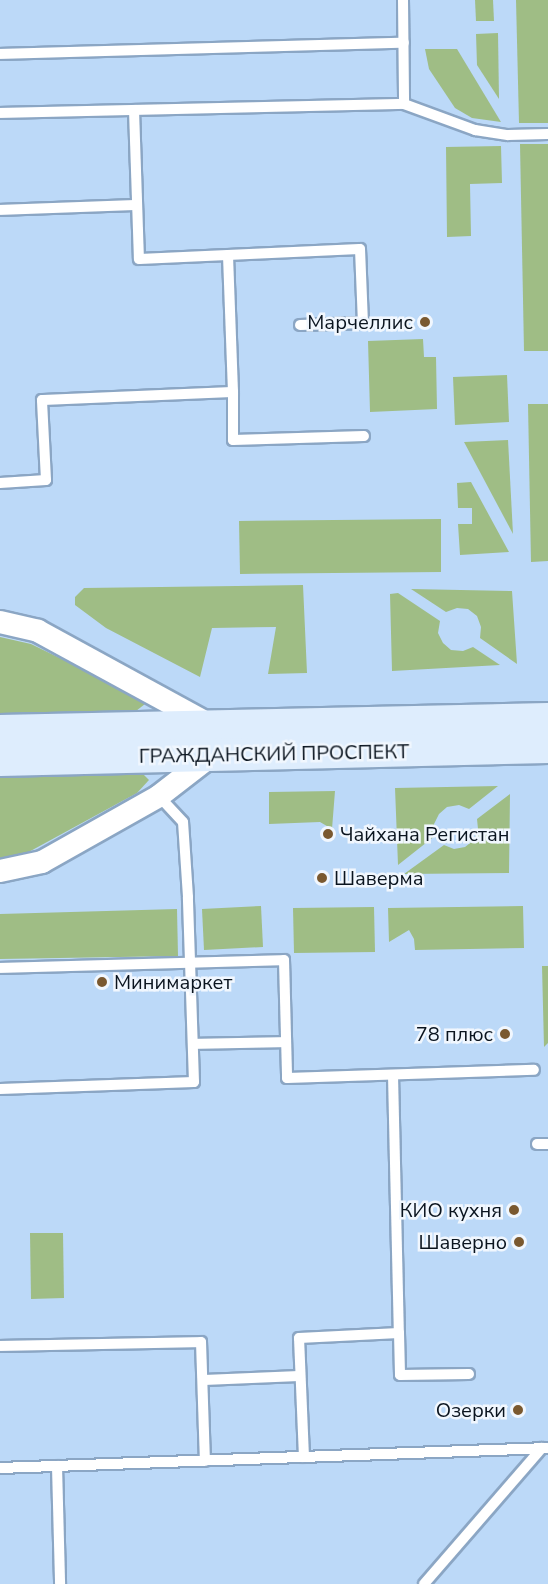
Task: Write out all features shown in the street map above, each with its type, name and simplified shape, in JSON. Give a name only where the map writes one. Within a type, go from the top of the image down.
[{"type":"main road","name":"ГРАЖДАНСКИЙ ПРОСПЕКТ","points":[[0,760],[213,741],[548,718]]},
{"type":"main road","name":"ГРАЖДАНСКИЙ ПРОСПЕКТ","points":[[0,731],[213,741],[548,747]]},
{"type":"street","points":[[0,622],[38,631],[213,741],[159,796],[42,862],[0,871]]},
{"type":"lane","points":[[403,0],[404,104]]},
{"type":"lane","points":[[0,54],[404,43]]},
{"type":"lane","points":[[0,113],[404,104],[475,130],[508,135],[548,134]]},
{"type":"lane","points":[[134,110],[139,259],[360,249],[363,323],[300,325]]},
{"type":"lane","points":[[0,210],[138,206]]},
{"type":"lane","points":[[228,255],[233,440],[364,436]]},
{"type":"lane","points":[[0,483],[46,480],[42,400],[233,392]]},
{"type":"lane","points":[[0,1089],[194,1082],[183,822],[159,796]]},
{"type":"lane","points":[[0,968],[284,960],[287,1078],[534,1070]]},
{"type":"lane","points":[[193,1044],[286,1042]]},
{"type":"lane","points":[[393,1075],[400,1375],[469,1374]]},
{"type":"lane","points":[[304,1457],[299,1338],[399,1333]]},
{"type":"lane","points":[[0,1346],[201,1342],[205,1461]]},
{"type":"lane","points":[[203,1380],[300,1376]]},
{"type":"lane","points":[[0,1468],[545,1448]]},
{"type":"lane","points":[[424,1584],[545,1448]]},
{"type":"lane","points":[[57,1466],[60,1584]]},
{"type":"green space","points":[[475,0],[493,0],[494,21],[476,21]]},
{"type":"green space","points":[[516,0],[548,0],[548,123],[519,123]]},
{"type":"green space","points":[[498,33],[499,99],[477,65],[476,34]]},
{"type":"green space","points":[[425,49],[457,49],[501,122],[472,118],[455,108],[429,69]]},
{"type":"green space","points":[[520,144],[548,144],[548,351],[524,351]]},
{"type":"green space","points":[[501,146],[502,183],[470,184],[471,236],[447,237],[446,147]]},
{"type":"green space","points":[[423,339],[424,357],[436,357],[437,409],[370,412],[368,341]]},
{"type":"green space","points":[[507,375],[509,422],[455,425],[453,377]]},
{"type":"green space","points":[[528,404],[548,404],[548,561],[531,562]]},
{"type":"green space","points":[[508,440],[513,534],[464,442]]},
{"type":"green space","points":[[471,482],[509,552],[460,555],[458,524],[472,524],[472,508],[458,508],[457,483]]},
{"type":"green space","points":[[441,519],[441,572],[240,574],[239,521]]},
{"type":"green space","points":[[303,585],[307,673],[268,674],[276,627],[212,628],[200,677],[106,628],[75,605],[75,597],[84,588]]},
{"type":"green space","points":[[411,589],[512,591],[517,664],[480,638],[481,627],[477,616],[468,609],[457,608],[446,612]]},
{"type":"green space","points":[[398,593],[440,621],[438,633],[443,643],[451,650],[463,651],[473,647],[500,665],[392,671],[390,594]]},
{"type":"green space","points":[[0,637],[31,644],[127,691],[145,704],[127,718],[0,721]]},
{"type":"green space","points":[[139,770],[149,780],[137,793],[25,854],[0,858],[0,773]]},
{"type":"green space","points":[[498,786],[469,809],[459,805],[447,807],[439,814],[434,824],[436,835],[398,865],[395,788]]},
{"type":"green space","points":[[335,791],[332,829],[320,822],[269,824],[269,792]]},
{"type":"green space","points":[[510,794],[509,873],[404,874],[444,845],[454,849],[465,847],[474,840],[478,829],[477,819]]},
{"type":"green space","points":[[261,906],[263,947],[204,950],[202,909]]},
{"type":"green space","points":[[523,906],[524,948],[415,950],[414,939],[409,930],[389,942],[388,908]]},
{"type":"green space","points":[[374,907],[375,952],[294,953],[293,908]]},
{"type":"green space","points":[[177,909],[178,956],[0,959],[0,914]]},
{"type":"green space","points":[[542,966],[548,966],[548,1043],[544,1047]]},
{"type":"green space","points":[[30,1233],[63,1233],[64,1298],[31,1299]]},
{"type":"place","name":"Марчеллис","points":[[425,322]]},
{"type":"place","name":"Чайхана Регистан","points":[[328,834]]},
{"type":"place","name":"Шаверма","points":[[322,878]]},
{"type":"place","name":"Минимаркет","points":[[102,982]]},
{"type":"place","name":"78 плюс","points":[[505,1034]]},
{"type":"place","name":"КИО кухня","points":[[514,1210]]},
{"type":"place","name":"Шаверно","points":[[519,1242]]},
{"type":"place","name":"Озерки","points":[[518,1410]]}]
